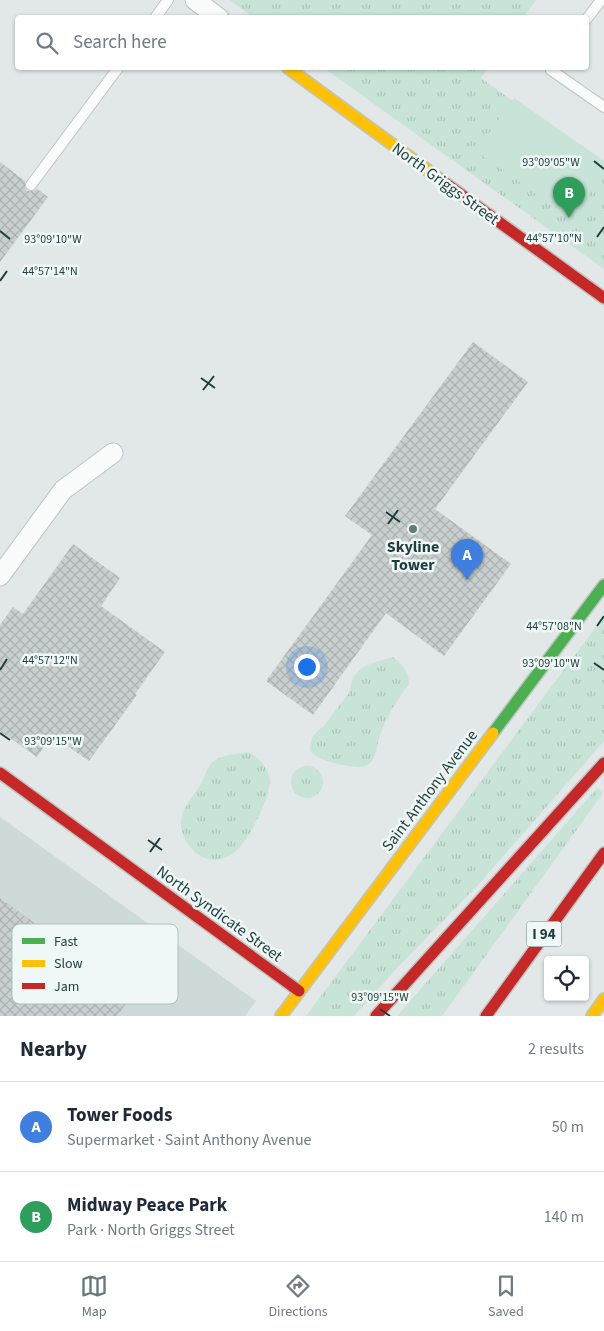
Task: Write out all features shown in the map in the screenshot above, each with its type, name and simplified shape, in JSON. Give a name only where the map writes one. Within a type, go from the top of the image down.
[{"type":"main road","name":"North Griggs Street","points":[[291,70],[604,298]]},
{"type":"main road","name":"Saint Anthony Avenue","points":[[281,1016],[604,585]]},
{"type":"main road","points":[[376,1016],[604,763]]},
{"type":"main road","name":"North Syndicate Street","points":[[0,773],[299,991]]},
{"type":"main road","name":"I 94","points":[[486,1016],[555,918],[604,853]]},
{"type":"main road","points":[[592,1016],[604,999]]},
{"type":"street","points":[[195,0],[215,15]]},
{"type":"street","points":[[0,576],[63,490],[113,453]]},
{"type":"lane","points":[[157,15],[168,0]]},
{"type":"lane","points":[[589,16],[601,0]]},
{"type":"lane","points":[[31,185],[117,70]]},
{"type":"lane","points":[[551,70],[604,107]]},
{"type":"shaded area","points":[[0,817],[149,924],[12,924],[12,1004],[178,1004],[178,945],[256,1001],[245,1016],[0,1016]]},
{"type":"green space","points":[[230,0],[536,0],[525,15],[250,15]]},
{"type":"green space","points":[[327,70],[487,70],[481,78],[604,167],[604,269]]},
{"type":"green space","points":[[514,98],[604,161],[604,174],[572,219],[476,151]]},
{"type":"green space","points":[[604,616],[604,741],[478,885],[396,969],[354,1016],[306,1016]]},
{"type":"green space","points":[[393,657],[404,669],[408,676],[409,684],[396,702],[386,721],[372,761],[366,766],[354,767],[319,758],[310,751],[313,737],[317,731],[323,727],[349,693],[353,677],[361,668]]},
{"type":"green space","points":[[247,752],[259,759],[267,771],[270,780],[263,807],[247,838],[236,851],[219,859],[208,859],[189,846],[185,839],[181,824],[184,810],[212,763],[225,756]]},
{"type":"green space","points":[[307,766],[319,770],[323,782],[319,794],[307,798],[295,794],[291,782],[295,770]]},
{"type":"green space","points":[[597,788],[603,793],[442,1016],[397,1016]]},
{"type":"building","points":[[0,162],[25,181],[27,191],[37,189],[48,197],[0,262]]},
{"type":"building","name":"Skyline Tower","points":[[473,342],[528,382],[435,509],[511,564],[444,656],[386,613],[313,715],[266,681],[372,535],[345,516]]},
{"type":"building","points":[[73,544],[120,578],[101,606],[165,652],[135,694],[137,695],[89,761],[52,735],[37,757],[0,731],[0,625],[13,607],[23,614]]},
{"type":"building","points":[[0,898],[36,924],[12,924],[12,1004],[126,1004],[117,1016],[0,1016]]},
{"type":"traffic: fast","points":[[493,733],[604,585]]},
{"type":"traffic: slow","points":[[291,70],[441,180]]},
{"type":"traffic: slow","points":[[281,1016],[493,733]]},
{"type":"traffic: slow","points":[[592,1016],[604,999]]},
{"type":"traffic: jam","points":[[441,180],[604,298]]},
{"type":"traffic: jam","points":[[376,1016],[604,763]]},
{"type":"traffic: jam","points":[[0,773],[299,991]]},
{"type":"traffic: jam","points":[[486,1016],[604,853]]},
{"type":"place","name":"Midway Peace Park","points":[[569,218]]},
{"type":"place","name":"Skyline Tower","points":[[413,529]]},
{"type":"place","name":"Tower Foods","points":[[467,580]]}]
